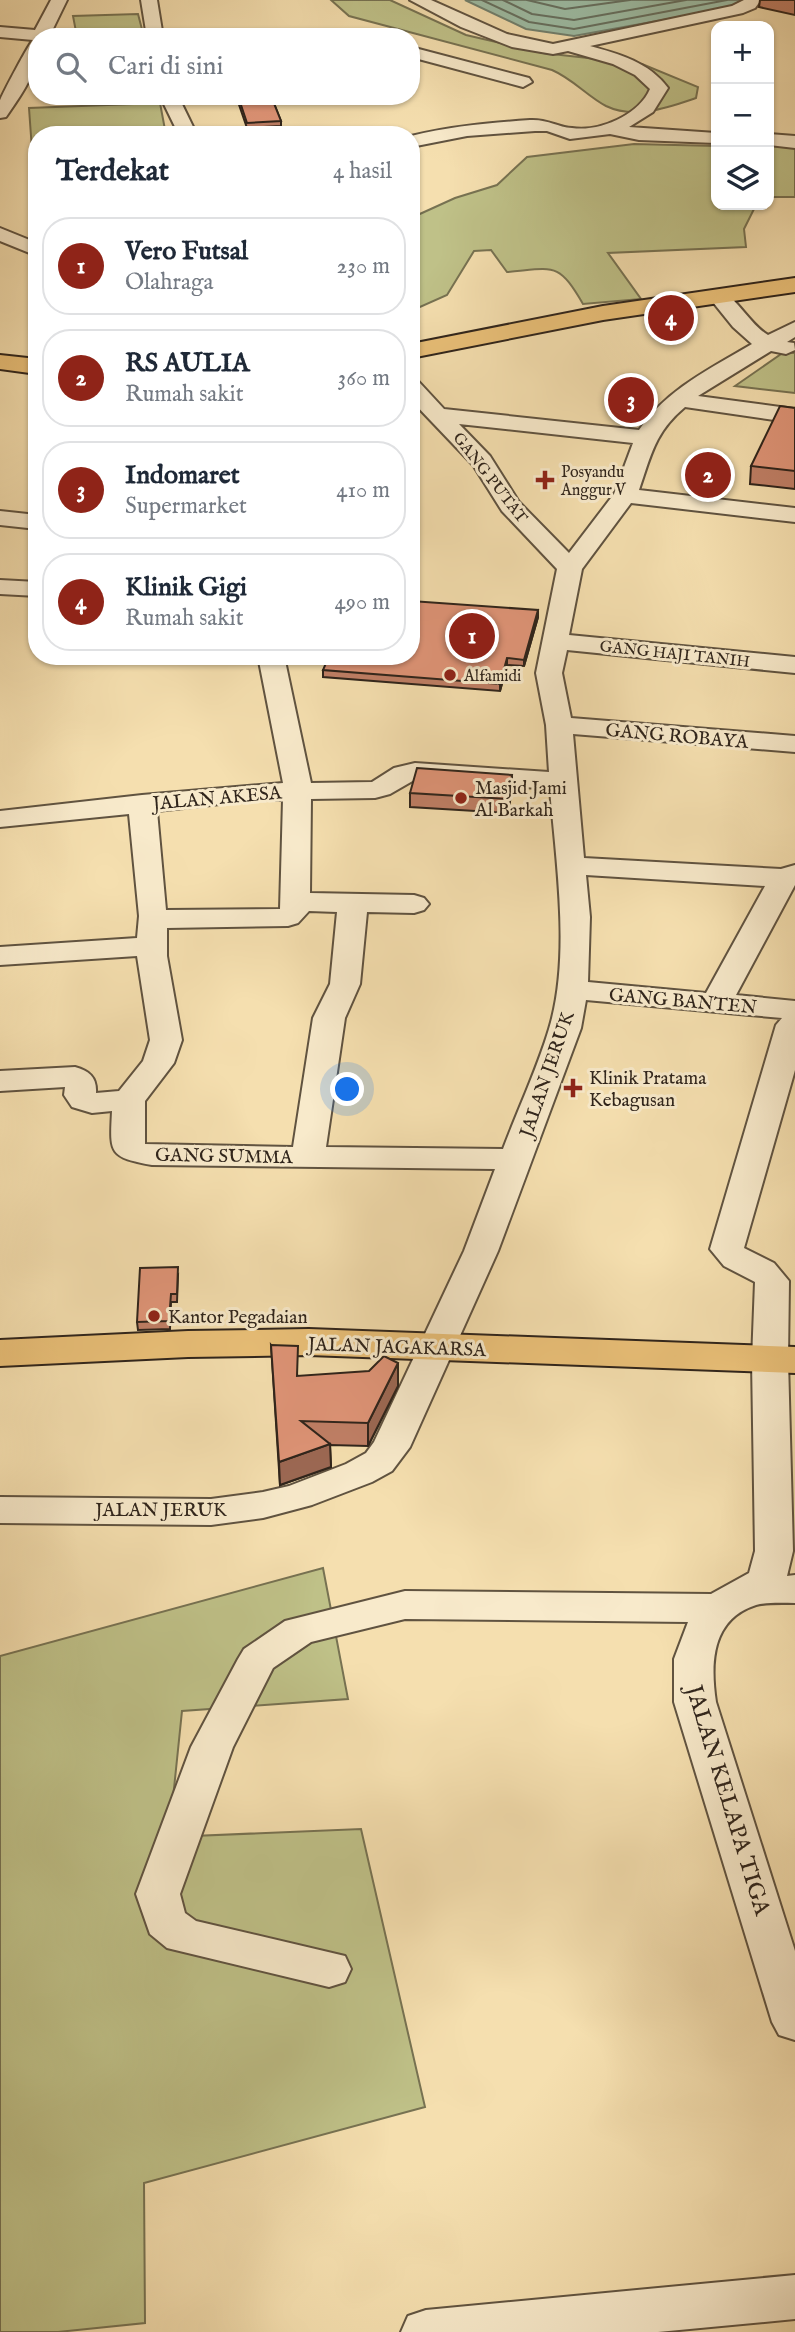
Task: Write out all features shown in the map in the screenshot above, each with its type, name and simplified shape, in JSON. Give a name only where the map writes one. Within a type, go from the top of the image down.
[{"type":"main road","points":[[420,349],[603,313],[795,285]]},
{"type":"main road","points":[[0,362],[28,366]]},
{"type":"main road","name":"JALAN JAGAKARSA","points":[[0,1353],[188,1344],[309,1342],[783,1360]]},
{"type":"street","points":[[43,28],[53,0]]},
{"type":"street","points":[[149,0],[154,28]]},
{"type":"street","points":[[418,0],[484,30],[536,48],[570,46],[737,10],[749,5],[752,0]]},
{"type":"street","points":[[0,32],[28,40]]},
{"type":"street","points":[[570,46],[636,67],[659,88],[657,99],[640,115],[613,129]]},
{"type":"street","points":[[11,54],[28,47]]},
{"type":"street","points":[[420,54],[523,82]]},
{"type":"street","points":[[0,77],[28,76]]},
{"type":"street","points":[[0,113],[28,78]]},
{"type":"street","points":[[173,105],[184,126]]},
{"type":"street","points":[[420,141],[507,127],[547,126],[570,134],[613,129],[639,135],[711,138]]},
{"type":"street","points":[[774,140],[795,142]]},
{"type":"street","points":[[0,234],[28,246]]},
{"type":"street","points":[[718,296],[755,339],[767,346],[795,349]]},
{"type":"street","name":"JALAN JERUK","points":[[0,1510],[211,1512],[263,1505],[359,1474],[386,1455],[481,1251],[565,1028],[572,990],[575,917],[559,724],[549,673],[570,568],[625,495],[646,438],[659,417],[701,383],[795,328]]},
{"type":"street","name":"GANG PUTAT","points":[[420,396],[482,461],[510,506],[570,568]]},
{"type":"street","points":[[679,400],[795,416]]},
{"type":"street","points":[[440,415],[646,438]]},
{"type":"street","points":[[625,495],[795,515]]},
{"type":"street","points":[[0,518],[28,521]]},
{"type":"street","points":[[0,587],[28,589]]},
{"type":"street","name":"GANG HAJI TANIH","points":[[555,641],[795,665]]},
{"type":"street","name":"JALAN AKESA","points":[[0,819],[142,803],[298,790],[291,742],[273,665]]},
{"type":"street","name":"GANG ROBAYA","points":[[559,724],[795,744]]},
{"type":"street","points":[[0,1081],[75,1077],[80,1083],[83,1100],[129,1100],[158,1063],[166,1040],[152,946],[152,919],[279,918],[288,917],[294,912],[298,790],[374,790],[384,787],[402,774],[415,771],[562,781]]},
{"type":"street","points":[[142,803],[152,913]]},
{"type":"street","points":[[572,866],[790,876],[716,1003]]},
{"type":"street","points":[[295,902],[414,904]]},
{"type":"street","points":[[308,1156],[329,1018],[345,984],[353,902]]},
{"type":"street","points":[[0,956],[152,946]]},
{"type":"street","name":"GANG BANTEN","points":[[572,990],[716,1003],[794,1018]]},
{"type":"street","points":[[329,1969],[183,1936],[166,1922],[158,1894],[212,1747],[258,1659],[299,1631],[405,1605],[716,1608],[776,1590],[771,1571],[783,1360],[772,1281],[762,1270],[736,1260],[727,1249],[794,1018]]},
{"type":"street","name":"GANG SUMMA","points":[[129,1100],[127,1145],[135,1152],[152,1155],[517,1159]]},
{"type":"street","name":"JALAN KELAPA TIGA","points":[[716,1608],[702,1630],[692,1657],[691,1677],[695,1702],[795,2022]]},
{"type":"street","points":[[426,2332],[795,2297]]},
{"type":"green space","points":[[331,0],[390,0],[466,35],[543,53],[642,64],[698,87],[696,98],[652,111],[617,110],[599,102],[552,70],[420,35],[420,28],[394,28],[349,16]]},
{"type":"green space","points":[[138,14],[142,28],[75,28],[73,16]]},
{"type":"green space","points":[[160,105],[164,126],[30,126],[29,108]]},
{"type":"green space","points":[[774,143],[792,144],[795,147],[795,197],[774,197]]},
{"type":"green space","points":[[634,144],[711,146],[711,210],[754,210],[744,229],[746,247],[608,253],[641,299],[583,304],[560,274],[545,269],[507,272],[491,250],[474,251],[447,295],[420,307],[420,214],[455,198],[497,185],[527,157]]},
{"type":"green space","points":[[784,352],[795,353],[795,393],[735,386]]},
{"type":"green space","points":[[323,1568],[348,1699],[182,1711],[169,1837],[361,1829],[425,2107],[144,2183],[145,2323],[58,2332],[0,2332],[0,1656]]},
{"type":"water","points":[[465,0],[741,0],[718,10],[574,36],[526,29]]},
{"type":"building","points":[[241,105],[275,105],[281,121],[247,123]]},
{"type":"building","points":[[780,406],[795,408],[795,471],[751,466]]},
{"type":"building","points":[[420,602],[538,610],[524,660],[507,658],[500,684],[323,670],[325,665],[420,665]]},
{"type":"building","points":[[417,768],[512,775],[508,799],[410,793]]},
{"type":"building","name":"Kantor Pegadaian","points":[[178,1267],[177,1294],[171,1294],[169,1321],[137,1322],[140,1268]]},
{"type":"building","points":[[271,1345],[298,1346],[297,1376],[369,1371],[384,1356],[398,1363],[368,1423],[301,1421],[330,1444],[279,1462]]},
{"type":"place","name":"Klinik Gigi","points":[[671,318]]},
{"type":"place","name":"Indomaret","points":[[631,400]]},
{"type":"place","name":"RS AULIA","points":[[708,475]]},
{"type":"place","name":"Posyandu Anggur V","points":[[545,480]]},
{"type":"place","name":"Vero Futsal","points":[[472,636]]},
{"type":"place","name":"Alfamidi","points":[[450,675]]},
{"type":"place","name":"Masjid Jami Al Barkah","points":[[461,798]]},
{"type":"place","name":"Klinik Pratama Kebagusan","points":[[573,1088]]},
{"type":"place","name":"Kantor Pegadaian","points":[[154,1316]]}]
